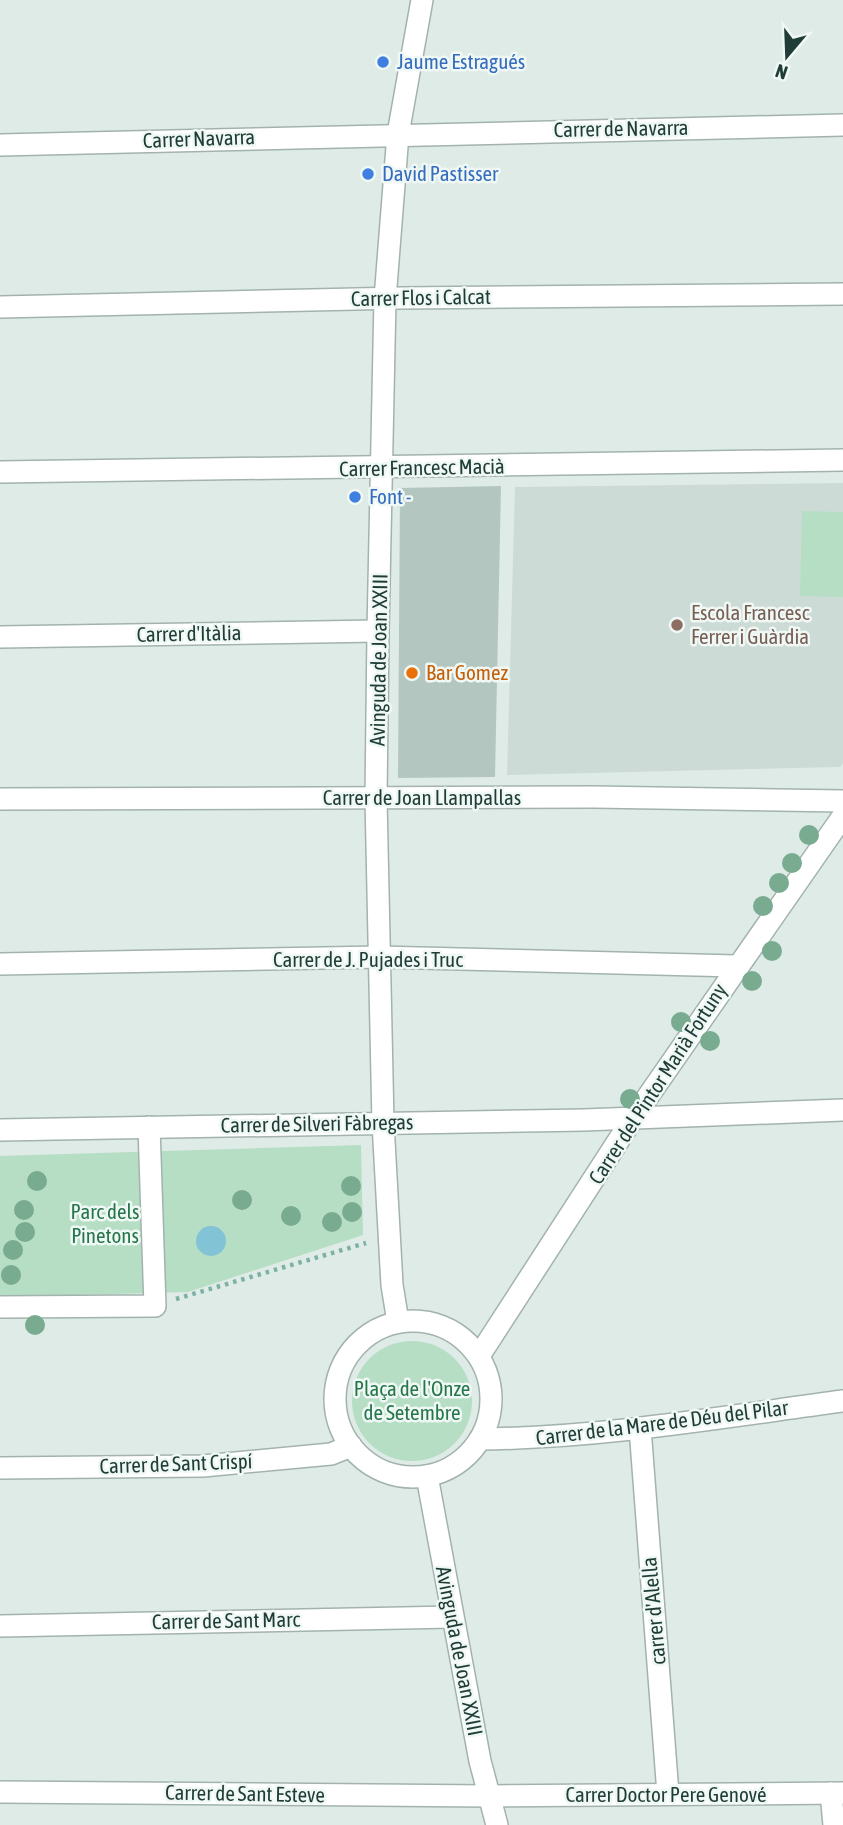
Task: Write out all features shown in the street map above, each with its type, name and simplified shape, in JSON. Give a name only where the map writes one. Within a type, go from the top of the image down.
[{"type":"street","name":"Avinguda de Joan XXIII","points":[[398,1322],[392,1285],[383,1123],[376,799],[378,631],[386,299],[398,134],[422,0]]},
{"type":"street","name":"Carrer de Navarra","points":[[398,134],[843,125]]},
{"type":"street","name":"Carrer Navarra","points":[[0,145],[398,134]]},
{"type":"street","name":"Carrer Flos i Calcat","points":[[0,307],[843,294]]},
{"type":"street","name":"Carrer Francesc Macià","points":[[0,472],[383,469],[843,460]]},
{"type":"street","name":"Carrer d'Itàlia","points":[[0,637],[378,631]]},
{"type":"street","name":"Carrer de Joan Llampallas","points":[[0,799],[594,797],[843,801]]},
{"type":"street","name":"Carrer del Pintor Marià Fortuny","points":[[479,1356],[633,1118],[736,966],[843,816]]},
{"type":"street","name":"Carrer de J. Pujades i Truc","points":[[0,964],[379,957],[736,966]]},
{"type":"street","name":"Carrer de Silveri Fàbregas","points":[[0,1130],[633,1118],[843,1110]]},
{"type":"street","points":[[0,1307],[155,1306],[149,1127]]},
{"type":"street","points":[[422,1321],[444,1327],[464,1339],[479,1356],[489,1378],[492,1402],[487,1426],[480,1440],[459,1462],[427,1476],[393,1474],[375,1467],[351,1446],[338,1421],[335,1400],[337,1378],[346,1358],[360,1341],[384,1325],[422,1321]]},
{"type":"street","name":"Carrer de la Mare de Déu del Pilar","points":[[480,1440],[522,1439],[639,1428],[843,1401]]},
{"type":"street","name":"carrer d'Alella","points":[[639,1428],[668,1794]]},
{"type":"street","name":"Carrer de Sant Crispí","points":[[0,1468],[203,1466],[331,1454],[351,1446]]},
{"type":"street","name":"Avinguda de Joan XXIII","points":[[427,1476],[452,1617],[497,1825]]},
{"type":"street","name":"Carrer de Sant Marc","points":[[0,1626],[452,1617]]},
{"type":"street","name":"Carrer de Sant Esteve","points":[[0,1791],[489,1796]]},
{"type":"street","points":[[834,1825],[837,1793]]},
{"type":"street","name":"Carrer Doctor Pere Genové","points":[[489,1796],[837,1793]]},
{"type":"path","points":[[155,1306],[389,1237]]},
{"type":"shaded area","name":"Escola Francesc Ferrer i Guàrdia","points":[[843,483],[843,763],[840,767],[507,775],[515,487]]},
{"type":"green space","points":[[802,511],[843,512],[843,597],[800,596]]},
{"type":"green space","name":"Parc dels Pinetons","points":[[361,1145],[363,1235],[188,1292],[0,1297],[0,1156]]},
{"type":"green space","name":"Plaça de l'Onze de Setembre","points":[[412,1341],[435,1345],[454,1359],[468,1378],[472,1401],[468,1424],[454,1443],[435,1457],[412,1461],[389,1457],[370,1443],[356,1424],[352,1401],[356,1378],[370,1359],[389,1345]]},
{"type":"water","points":[[211,1226],[222,1230],[226,1241],[222,1252],[211,1256],[200,1252],[196,1241],[200,1230]]},
{"type":"building","points":[[501,486],[495,777],[398,778],[400,488]]},
{"type":"place","name":"Jaume Estragués","points":[[383,62]]},
{"type":"place","name":"David Pastisser","points":[[368,174]]},
{"type":"place","name":"Font -","points":[[355,497]]},
{"type":"place","name":"Escola Francesc Ferrer i Guàrdia","points":[[677,625]]},
{"type":"place","name":"Bar Gomez","points":[[412,673]]}]
